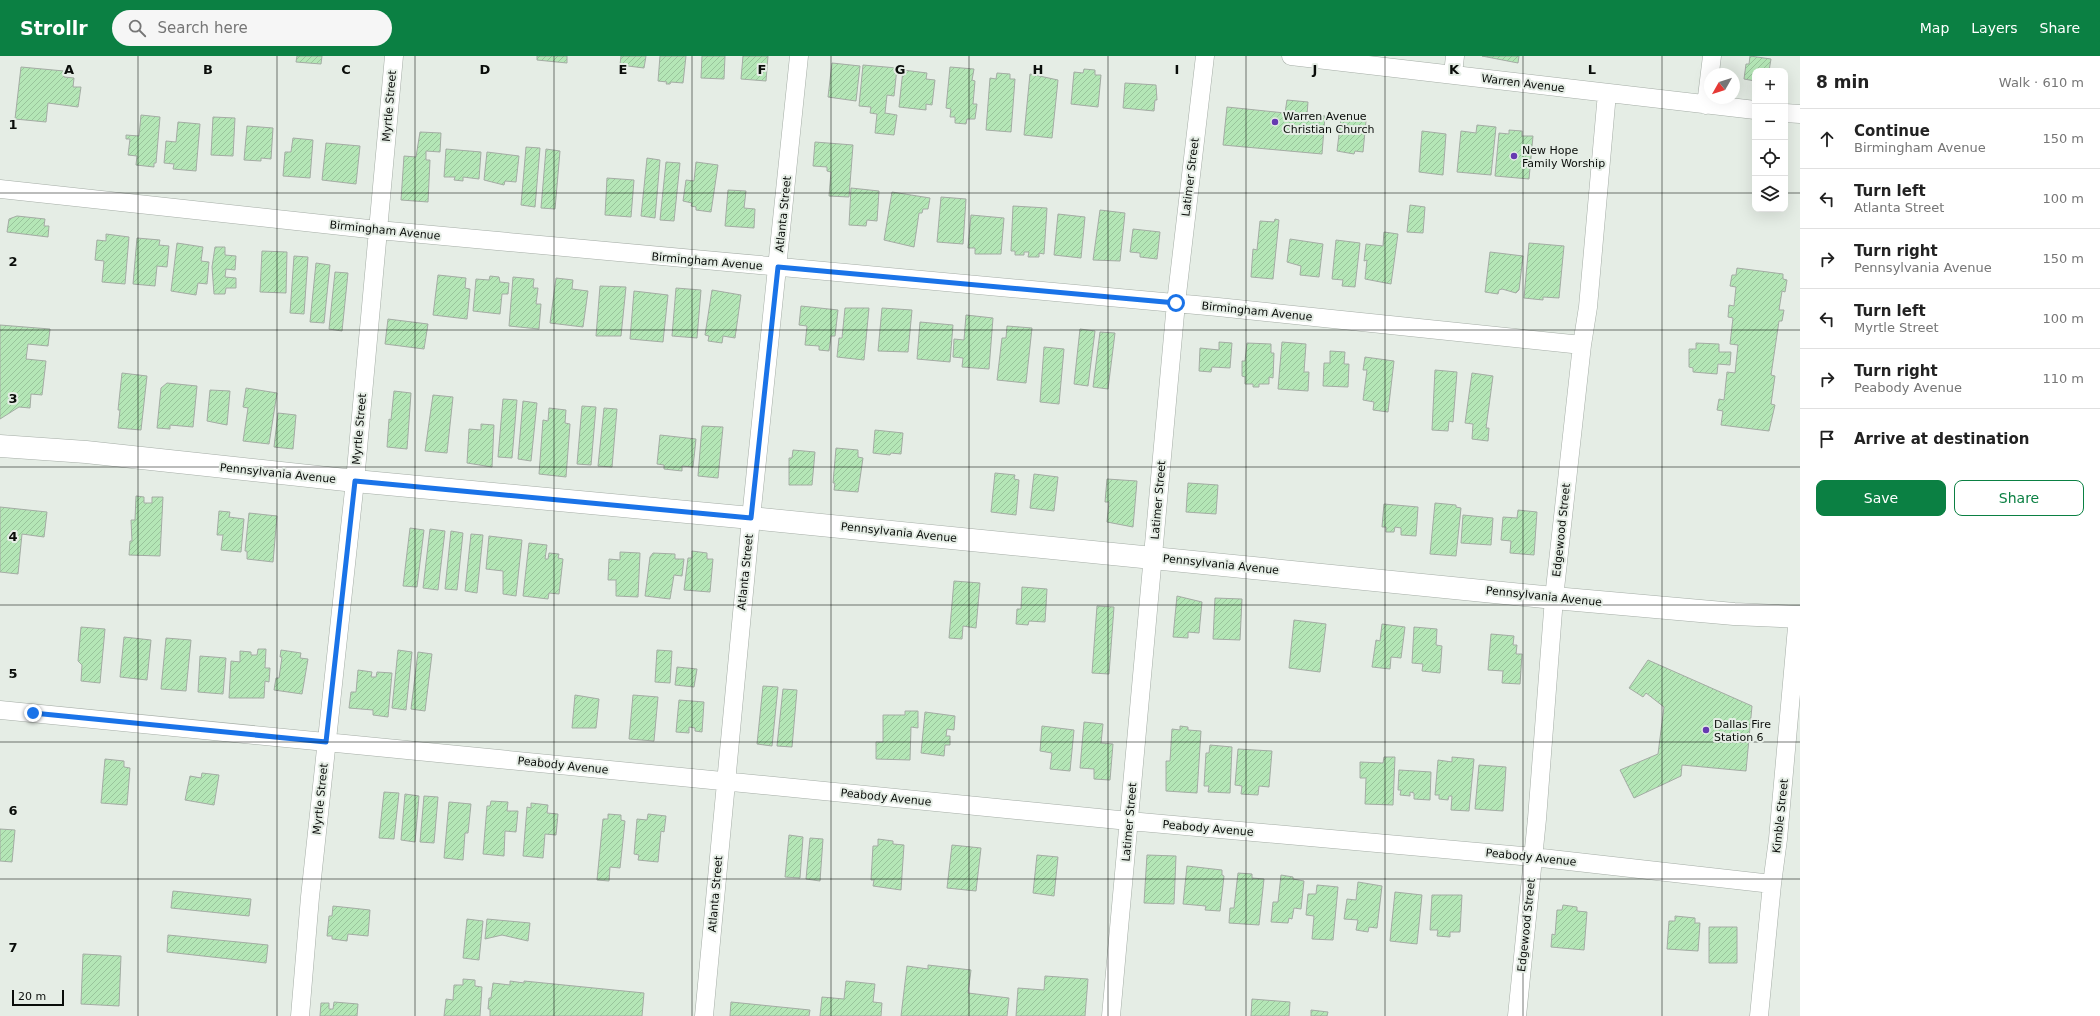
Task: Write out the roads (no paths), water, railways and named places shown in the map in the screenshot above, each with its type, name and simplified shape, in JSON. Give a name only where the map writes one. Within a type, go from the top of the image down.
[{"type":"street","name":"Myrtle Street","points":[[300,1016],[326,742],[355,481],[394,56]]},
{"type":"street","name":"Atlanta Street","points":[[704,1016],[751,518],[799,56]]},
{"type":"street","name":"Latimer Street","points":[[1111,1016],[1176,303],[1205,56]]},
{"type":"street","name":"Warren Avenue","points":[[1291,56],[1752,110]]},
{"type":"street","points":[[1453,74],[1455,56]]},
{"type":"street","points":[[1706,105],[1712,56]]},
{"type":"street","name":"Edgewood Street","points":[[1517,1016],[1533,857],[1554,598],[1582,345],[1588,307],[1607,93]]},
{"type":"street","points":[[1788,113],[1800,114]]},
{"type":"street","name":"Birmingham Avenue","points":[[0,189],[378,230],[1176,303],[1582,345]]},
{"type":"street","name":"Pennsylvania Avenue","points":[[0,446],[86,452],[355,481],[1153,557],[1554,598],[1734,614],[1799,616]]},
{"type":"street","name":"Kimble Street","points":[[1759,1016],[1778,839],[1799,616]]},
{"type":"street","name":"Peabody Avenue","points":[[0,710],[1129,821],[1533,857],[1772,884]]},
{"type":"place","name":"Warren Avenue Christian Church","points":[[1275,122]]},
{"type":"place","name":"New Hope Family Worship","points":[[1514,156]]},
{"type":"place","name":"Dallas Fire Station 6","points":[[1706,730]]}]
